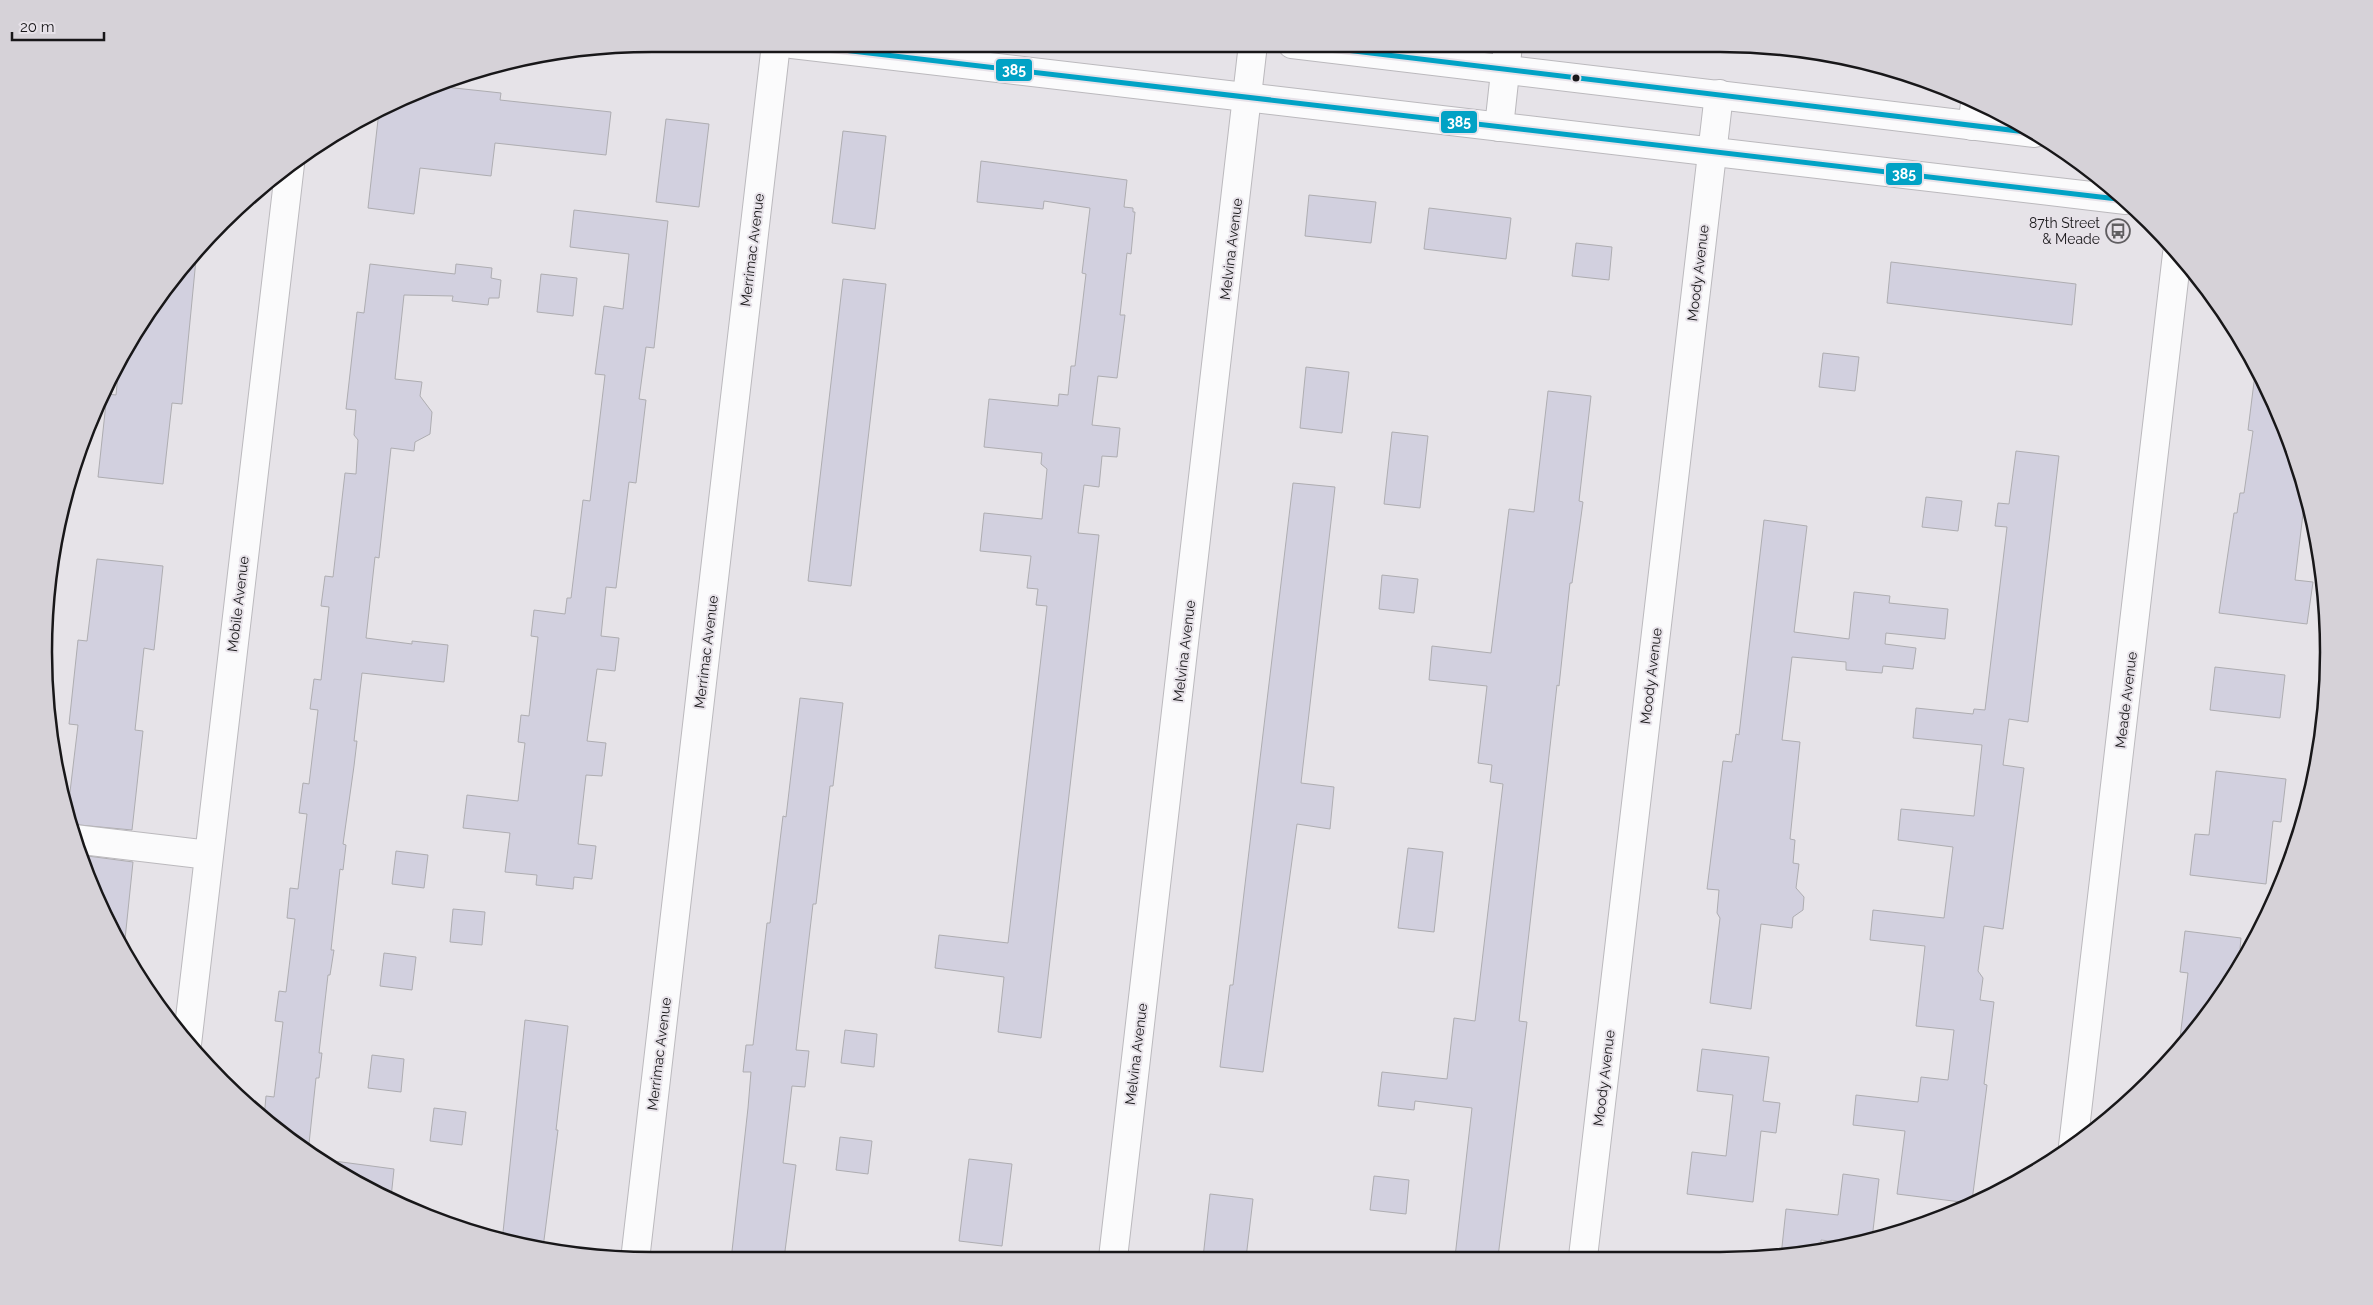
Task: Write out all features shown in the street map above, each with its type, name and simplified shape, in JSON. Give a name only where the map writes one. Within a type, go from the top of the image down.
[{"type":"street","name":"Merrimac Avenue","points":[[637,1252],[775,52]]},
{"type":"street","points":[[861,52],[2113,198]]},
{"type":"street","name":"Melvina Avenue","points":[[1113,1252],[1249,97],[1252,52]]},
{"type":"street","points":[[1424,52],[1506,57],[1719,94],[1973,115],[2005,124]]},
{"type":"street","points":[[1499,127],[1506,57]]},
{"type":"street","name":"Moody Avenue","points":[[1584,1252],[1719,94]]},
{"type":"street","name":"Mobile Avenue","points":[[188,1033],[289,175]]},
{"type":"street","name":"Meade Avenue","points":[[2075,1136],[2177,263]]},
{"type":"street","points":[[83,840],[209,856]]},
{"type":"building","points":[[451,88],[501,93],[500,100],[611,112],[606,155],[495,143],[491,176],[420,168],[414,214],[368,208],[378,119],[423,98]]},
{"type":"building","points":[[666,119],[709,124],[699,207],[656,202]]},
{"type":"building","points":[[843,131],[886,136],[875,229],[832,223]]},
{"type":"building","points":[[981,161],[1127,180],[1124,207],[1133,208],[1133,212],[1135,212],[1131,254],[1127,253],[1120,315],[1125,315],[1117,378],[1098,376],[1092,425],[1120,428],[1117,457],[1102,456],[1099,487],[1084,485],[1078,533],[1099,535],[1041,1038],[998,1032],[1004,977],[935,968],[939,935],[1008,943],[1047,606],[1036,605],[1038,589],[1027,588],[1031,556],[980,551],[984,513],[1042,519],[1047,469],[1041,464],[1042,453],[984,447],[989,399],[1058,406],[1059,394],[1068,395],[1071,366],[1075,366],[1086,274],[1082,273],[1090,208],[1044,201],[1043,209],[977,202]]},
{"type":"building","points":[[1309,195],[1376,202],[1371,243],[1305,236]]},
{"type":"building","points":[[1429,208],[1511,218],[1506,259],[1424,249]]},
{"type":"building","points":[[574,210],[668,221],[654,348],[646,347],[639,399],[646,400],[636,483],[629,482],[616,588],[606,587],[601,636],[619,638],[615,671],[597,669],[587,741],[606,743],[602,776],[586,775],[578,844],[596,846],[592,879],[574,877],[573,889],[536,885],[537,875],[505,872],[510,833],[463,828],[467,795],[518,801],[525,743],[518,742],[521,715],[529,716],[538,637],[531,636],[534,610],[565,614],[567,598],[571,598],[583,500],[590,501],[605,375],[595,374],[604,306],[623,309],[629,254],[570,247]]},
{"type":"building","points":[[1576,243],[1612,247],[1609,280],[1572,276]]},
{"type":"building","points":[[1891,262],[2076,284],[2072,325],[1887,303]]},
{"type":"building","points":[[196,263],[182,404],[172,403],[163,484],[98,477],[106,406],[111,394],[116,395],[117,381],[133,352],[176,287]]},
{"type":"building","points":[[370,264],[455,274],[456,264],[492,268],[491,278],[501,280],[499,298],[489,298],[488,305],[452,301],[453,296],[404,295],[395,379],[422,382],[420,396],[432,412],[430,434],[415,442],[414,451],[391,448],[379,558],[375,557],[366,638],[412,644],[412,641],[448,645],[444,682],[362,673],[354,741],[357,741],[343,844],[346,845],[343,870],[340,869],[331,950],[334,950],[330,975],[328,975],[319,1053],[322,1053],[319,1078],[316,1078],[309,1144],[265,1110],[266,1096],[274,1097],[283,1022],[275,1021],[279,991],[286,992],[295,919],[287,918],[290,888],[298,889],[307,814],[299,813],[303,783],[309,784],[318,710],[310,709],[314,679],[321,680],[329,607],[321,606],[325,576],[333,577],[345,473],[356,474],[358,440],[354,435],[356,410],[346,409],[357,312],[364,313]]},
{"type":"building","points":[[541,274],[577,278],[573,316],[537,312]]},
{"type":"building","points":[[843,279],[886,284],[851,586],[808,581]]},
{"type":"building","points":[[1823,353],[1859,357],[1855,391],[1819,387]]},
{"type":"building","points":[[1306,367],[1349,372],[1342,433],[1300,428]]},
{"type":"building","points":[[2254,379],[2275,423],[2289,460],[2303,511],[2295,580],[2313,582],[2307,624],[2219,613],[2234,513],[2237,513],[2240,493],[2244,493],[2253,431],[2248,430]]},
{"type":"building","points":[[1548,391],[1591,396],[1579,501],[1583,502],[1572,583],[1570,583],[1559,686],[1557,685],[1519,1021],[1527,1022],[1499,1252],[1456,1252],[1472,1108],[1415,1101],[1414,1110],[1378,1106],[1382,1072],[1447,1079],[1454,1018],[1475,1021],[1503,784],[1490,782],[1492,765],[1478,763],[1487,686],[1429,680],[1432,646],[1491,653],[1509,509],[1534,512]]},
{"type":"building","points":[[1392,432],[1428,436],[1420,508],[1384,504]]},
{"type":"building","points":[[2016,451],[2059,456],[2028,722],[2009,719],[2003,765],[2024,768],[2003,929],[1984,926],[1978,971],[1983,978],[1980,1000],[1994,1002],[1984,1084],[1987,1085],[1973,1197],[1961,1202],[1897,1194],[1905,1131],[1853,1125],[1856,1095],[1918,1102],[1921,1077],[1948,1080],[1954,1030],[1916,1026],[1925,946],[1870,940],[1873,910],[1944,918],[1953,847],[1898,840],[1901,809],[1974,816],[1982,745],[1913,738],[1916,708],[1973,714],[1974,709],[1985,710],[2007,527],[1995,526],[1998,503],[2009,504]]},
{"type":"building","points":[[1293,483],[1335,487],[1301,783],[1334,787],[1330,829],[1297,824],[1263,1072],[1220,1067],[1230,985],[1233,985]]},
{"type":"building","points":[[1926,497],[1962,501],[1958,531],[1922,527]]},
{"type":"building","points":[[1764,520],[1807,526],[1794,632],[1849,639],[1854,592],[1890,596],[1889,603],[1948,609],[1945,639],[1886,633],[1885,644],[1916,648],[1913,669],[1883,666],[1882,673],[1846,670],[1846,662],[1792,657],[1782,740],[1800,742],[1790,839],[1795,840],[1793,863],[1799,864],[1796,888],[1804,897],[1803,910],[1793,917],[1792,928],[1761,924],[1751,1009],[1710,1003],[1720,918],[1717,913],[1719,890],[1707,889],[1723,761],[1732,762],[1736,734],[1739,735]]},
{"type":"building","points":[[97,559],[163,566],[154,650],[144,648],[135,730],[143,731],[132,830],[78,825],[73,808],[70,794],[78,725],[69,724],[78,640],[87,641]]},
{"type":"building","points":[[1382,575],[1418,579],[1414,613],[1379,609]]},
{"type":"building","points":[[2215,667],[2285,675],[2280,718],[2210,710]]},
{"type":"building","points":[[800,698],[843,703],[833,786],[830,786],[816,904],[813,904],[796,1050],[809,1051],[805,1087],[792,1086],[783,1163],[796,1165],[785,1252],[732,1252],[751,1072],[743,1072],[746,1045],[753,1045],[767,923],[770,923],[783,816],[786,817]]},
{"type":"building","points":[[2216,771],[2286,779],[2281,822],[2273,821],[2266,884],[2190,875],[2195,834],[2209,835]]},
{"type":"building","points":[[1408,848],[1443,852],[1434,932],[1398,928]]},
{"type":"building","points":[[396,851],[428,855],[424,888],[392,884]]},
{"type":"building","points":[[88,856],[133,862],[125,938],[114,918]]},
{"type":"building","points":[[453,909],[485,912],[482,945],[450,942]]},
{"type":"building","points":[[2185,931],[2241,938],[2240,952],[2197,1018],[2180,1039],[2188,973],[2180,972]]},
{"type":"building","points":[[384,953],[416,957],[412,990],[380,986]]},
{"type":"building","points":[[525,1020],[568,1026],[556,1130],[558,1130],[544,1242],[503,1233]]},
{"type":"building","points":[[845,1030],[877,1034],[874,1067],[841,1063]]},
{"type":"building","points":[[1702,1049],[1769,1057],[1763,1101],[1780,1103],[1776,1133],[1761,1131],[1753,1202],[1687,1194],[1692,1152],[1726,1156],[1733,1095],[1697,1091]]},
{"type":"building","points":[[372,1055],[404,1059],[401,1092],[368,1088]]},
{"type":"building","points":[[434,1108],[466,1112],[462,1145],[430,1141]]},
{"type":"building","points":[[840,1137],[872,1141],[868,1174],[836,1170]]},
{"type":"building","points":[[969,1159],[1012,1164],[1002,1246],[959,1241]]},
{"type":"building","points":[[335,1161],[394,1169],[392,1193]]},
{"type":"building","points":[[1843,1174],[1879,1179],[1873,1233],[1838,1241],[1821,1240],[1821,1244],[1782,1249],[1786,1209],[1838,1215]]},
{"type":"building","points":[[1374,1176],[1409,1180],[1406,1214],[1370,1210]]},
{"type":"building","points":[[1210,1194],[1253,1199],[1247,1252],[1204,1252]]},
{"type":"transit line","name":"385","points":[[860,52],[2113,198]]},
{"type":"transit line","name":"385","points":[[1362,52],[2017,131]]},
{"type":"place","name":"87th Street & Meade","points":[[2118,231]]}]
